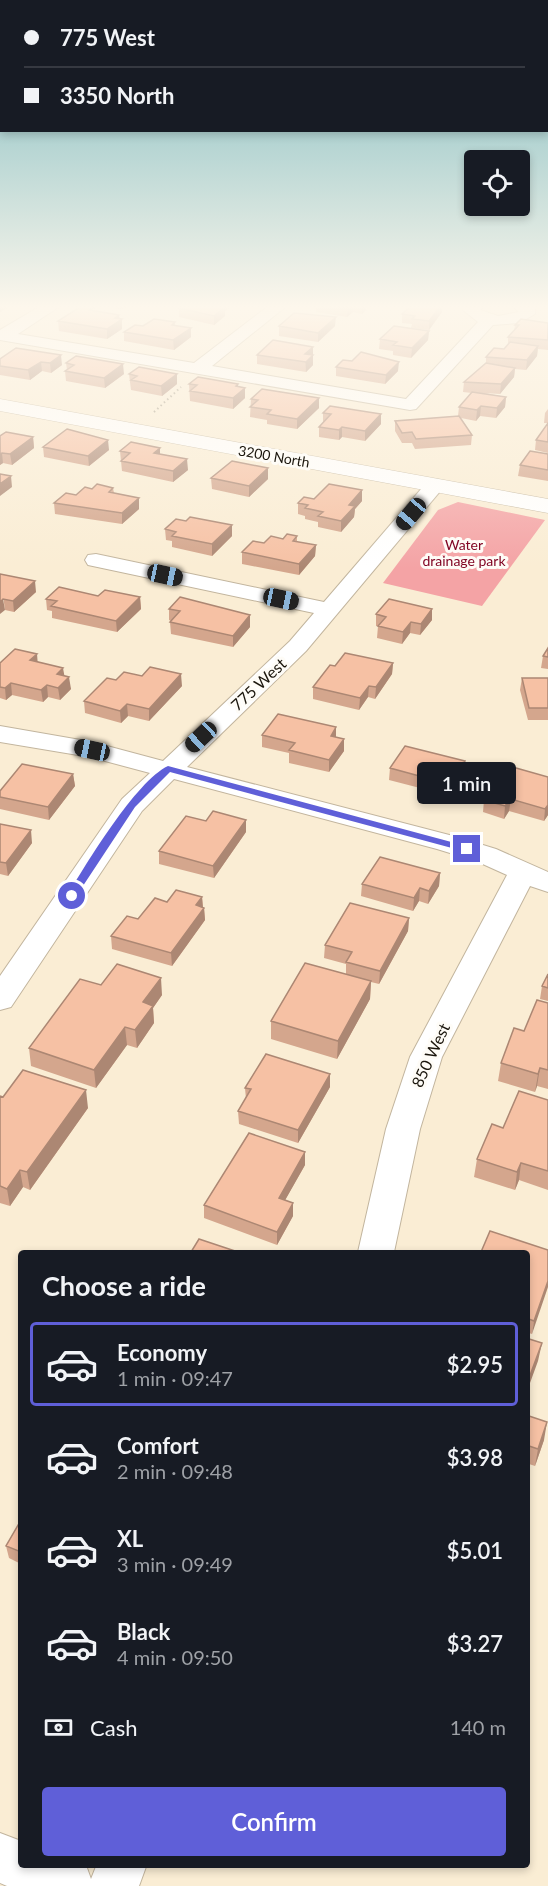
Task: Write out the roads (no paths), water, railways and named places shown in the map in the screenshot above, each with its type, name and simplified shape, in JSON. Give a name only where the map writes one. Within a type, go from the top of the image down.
[{"type":"street","points":[[312,392],[410,405],[422,392]]},
{"type":"street","name":"3200 North","points":[[4,409],[548,506]]},
{"type":"street","name":"775 West","points":[[0,999],[59,916],[132,805],[298,646],[435,486]]},
{"type":"street","points":[[96,560],[331,610]]},
{"type":"street","points":[[0,734],[29,737],[168,769],[447,843],[536,877]]},
{"type":"street","name":"850 West","points":[[375,1250],[404,1118],[426,1057],[536,877]]},
{"type":"street","points":[[0,1858],[18,1865]]},
{"type":"street","points":[[25,1868],[69,1886]]},
{"type":"street","points":[[114,1886],[121,1868]]},
{"type":"park label","name":"Water drainage park","points":[[464,552]]}]
